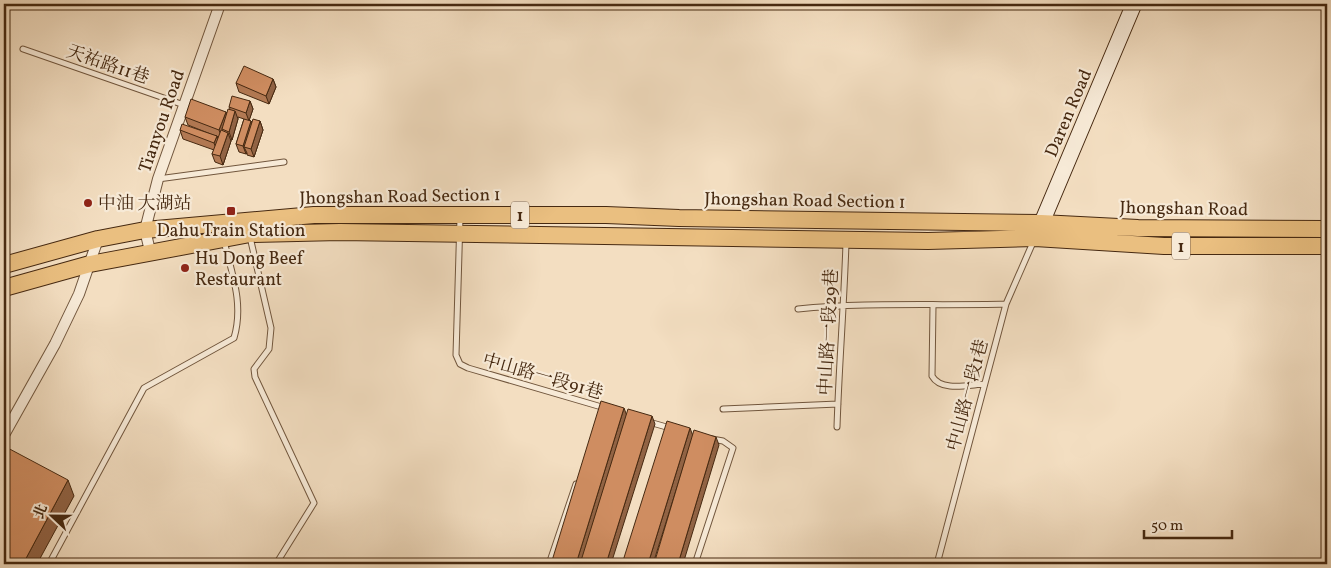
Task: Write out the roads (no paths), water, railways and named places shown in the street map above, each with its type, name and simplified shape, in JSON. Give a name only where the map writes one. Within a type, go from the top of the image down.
[{"type":"main road","name":"Jhongshan Road Section 1","points":[[4,265],[98,239],[145,230],[314,215],[606,214],[1038,230]]},
{"type":"main road","name":"Jhongshan Road","points":[[1038,230],[1138,228],[1327,229]]},
{"type":"main road","name":"Jhongshan Road Section 1","points":[[4,288],[90,264],[150,251],[250,234],[340,232],[846,238],[928,241],[1038,230]]},
{"type":"main road","name":"Jhongshan Road","points":[[1038,230],[1164,246],[1327,246]]},
{"type":"street","name":"Tianyou Road","points":[[150,251],[145,230],[158,180],[220,4]]},
{"type":"street","name":"Daren Road","points":[[1038,230],[1134,4]]},
{"type":"street","points":[[4,435],[55,344],[79,294],[98,239]]},
{"type":"lane","name":"天祐路11巷","points":[[23,49],[184,105]]},
{"type":"lane","points":[[158,180],[284,162]]},
{"type":"lane","name":"中山路一段91巷","points":[[460,215],[456,355],[460,364],[611,410]]},
{"type":"lane","name":"中山路一段1巷","points":[[937,564],[1006,304],[1038,230]]},
{"type":"lane","points":[[250,234],[271,328],[268,349],[254,369],[255,377],[314,503],[276,564]]},
{"type":"lane","points":[[50,564],[144,388],[234,338],[239,321],[239,299],[223,238]]},
{"type":"lane","name":"中山路一段29巷","points":[[838,427],[838,377],[844,304],[846,238]]},
{"type":"lane","points":[[798,309],[844,304],[934,306],[1006,304]]},
{"type":"lane","points":[[934,306],[932,376],[942,386],[984,384]]},
{"type":"lane","points":[[723,409],[838,404]]},
{"type":"lane","points":[[598,416],[602,407]]},
{"type":"lane","points":[[639,419],[676,430]]},
{"type":"lane","points":[[664,437],[666,428]]},
{"type":"lane","points":[[695,564],[733,448],[723,441],[704,437]]},
{"type":"lane","points":[[549,564],[577,481]]},
{"type":"place","name":"中油 大湖站","points":[[88,203]]},
{"type":"place","name":"Dahu Train Station","points":[[231,211]]},
{"type":"place","name":"Hu Dong Beef Restaurant","points":[[185,268]]}]
